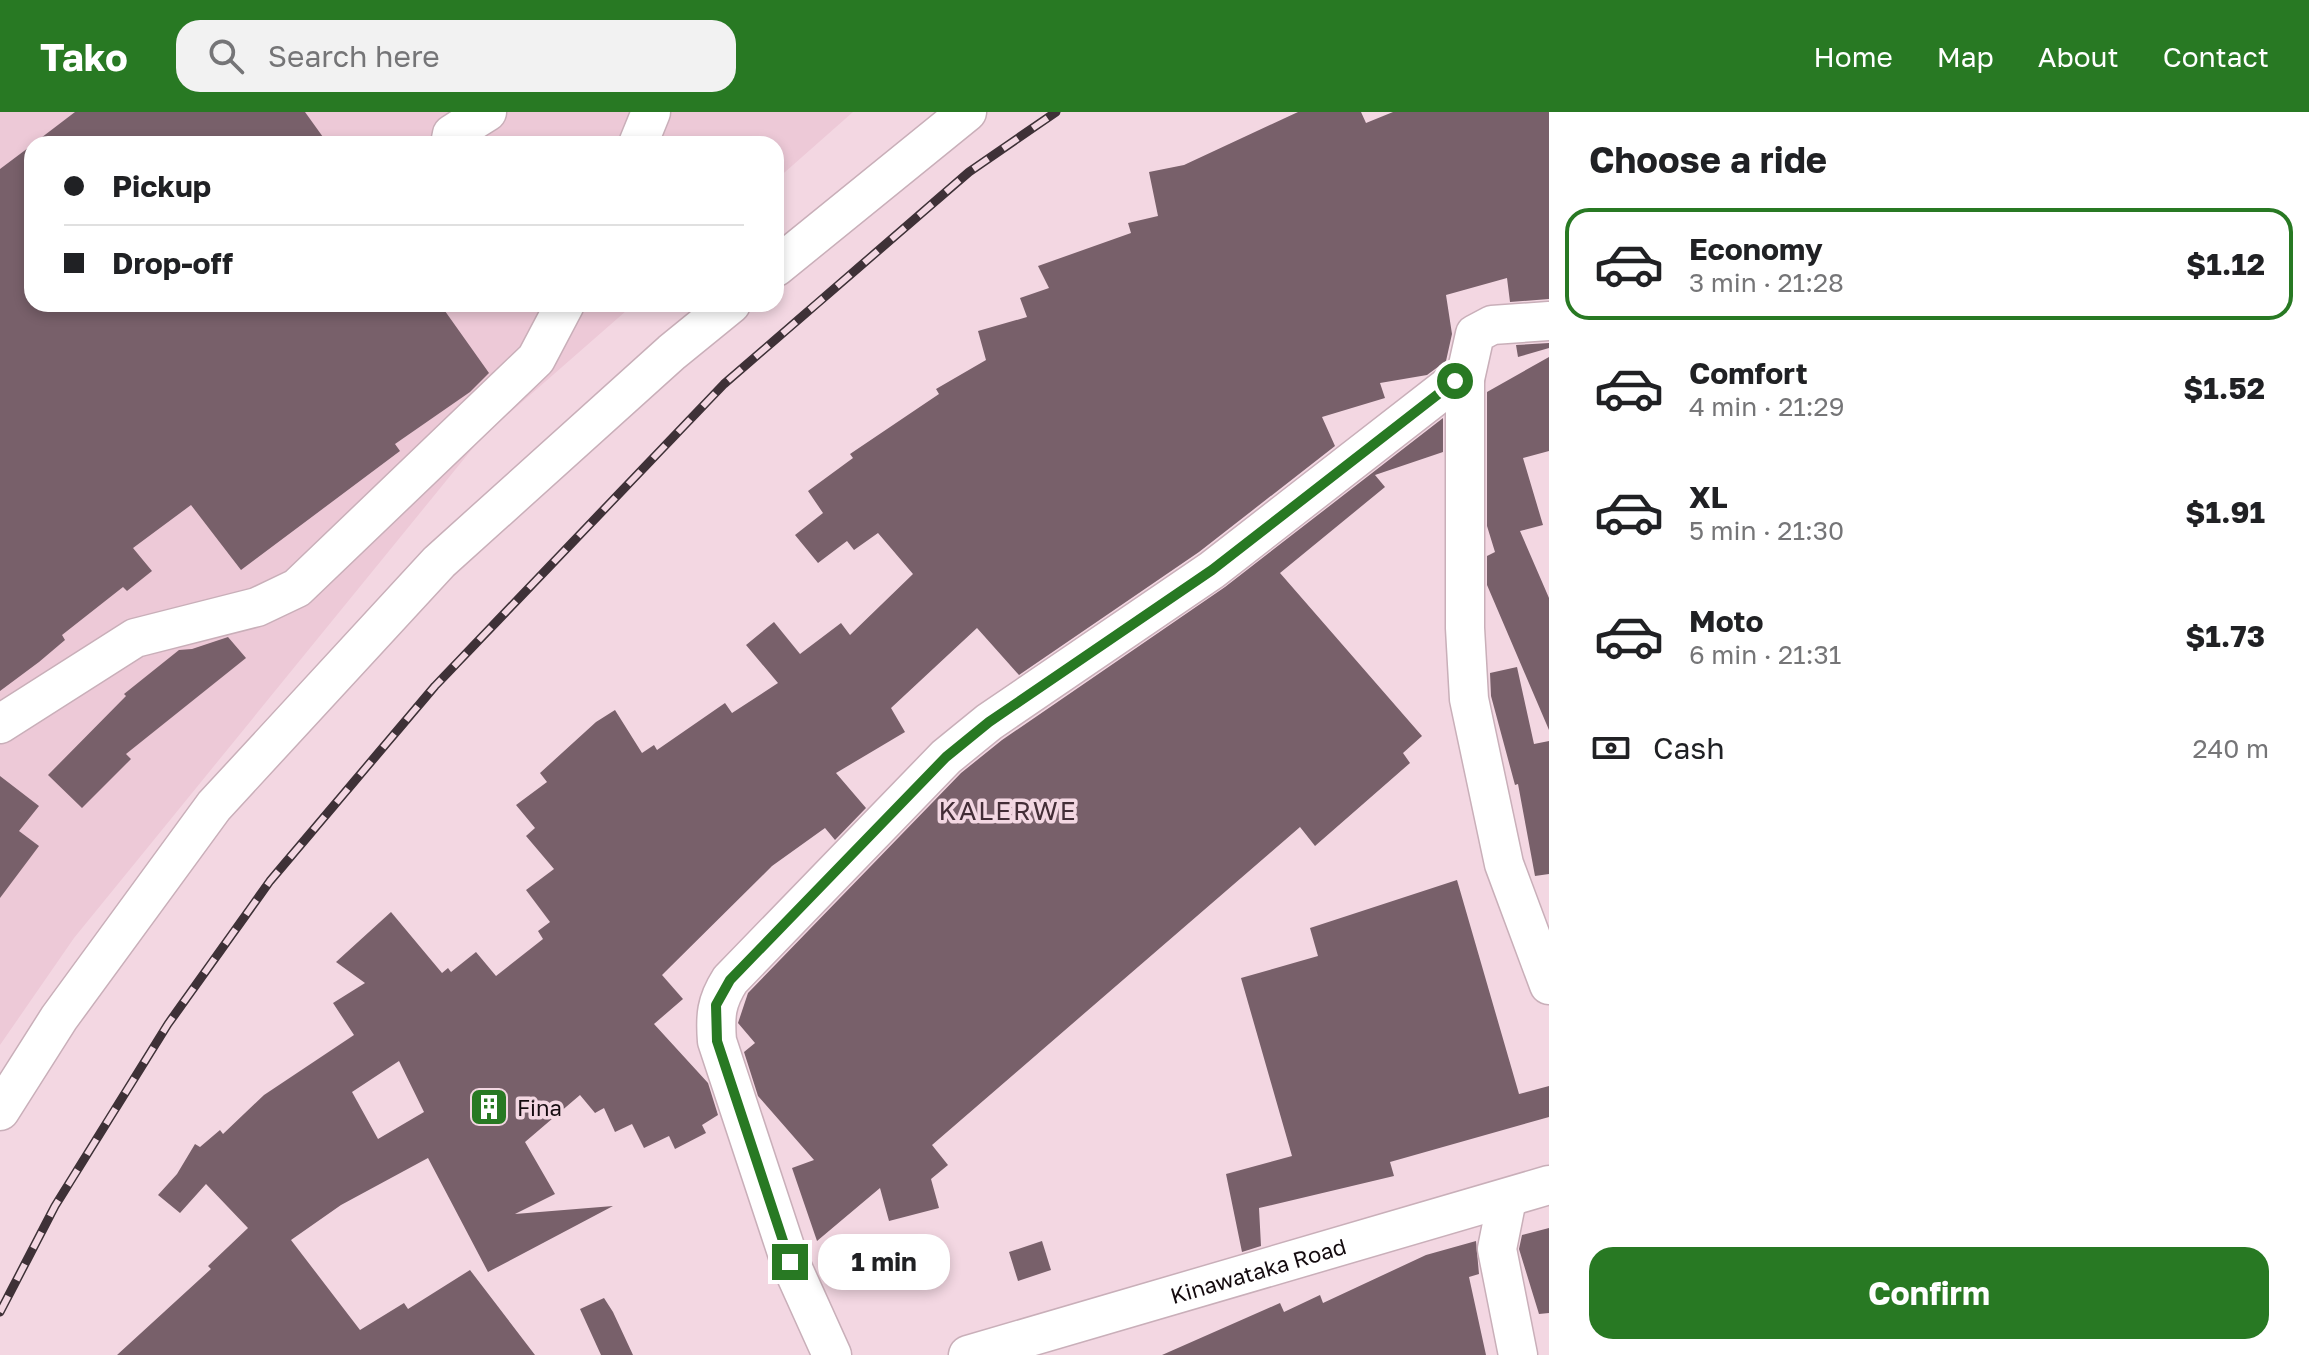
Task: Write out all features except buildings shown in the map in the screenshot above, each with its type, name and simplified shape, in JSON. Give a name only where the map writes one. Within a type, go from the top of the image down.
[{"type":"street","points":[[452,136],[487,112]]},
{"type":"street","points":[[641,136],[651,112]]},
{"type":"street","points":[[784,261],[967,112]]},
{"type":"street","points":[[0,724],[135,638],[257,607],[297,588],[536,359],[561,312]]},
{"type":"street","points":[[0,1111],[59,1018],[214,806],[439,562],[660,362],[721,312]]},
{"type":"street","points":[[1549,321],[1481,329],[1475,334],[1465,379],[1465,628],[1469,699],[1504,864],[1549,985]]},
{"type":"street","points":[[832,1355],[790,1262],[717,1041],[716,1005],[721,994],[741,969],[946,757],[989,722],[1212,570],[1455,381],[1465,379]]},
{"type":"street","name":"Kinawataka Road","points":[[968,1355],[1549,1185]]},
{"type":"street","points":[[1507,1199],[1497,1249],[1518,1355]]},
{"type":"shaded area","points":[[0,112],[853,112],[784,173],[784,136],[24,136],[24,312],[625,312],[481,438],[74,938],[0,1045]]},
{"type":"railway","points":[[0,1312],[55,1206],[168,1024],[270,881],[435,686],[724,384],[969,172],[1056,112]]},
{"type":"place","name":"Fina","points":[[489,1107]]},
{"type":"district","name":"KALERWE","points":[[1008,810]]},
{"type":"route","points":[[790,1262],[717,1041],[716,1005],[730,980],[946,757],[989,722],[1212,570],[1455,381]]}]
